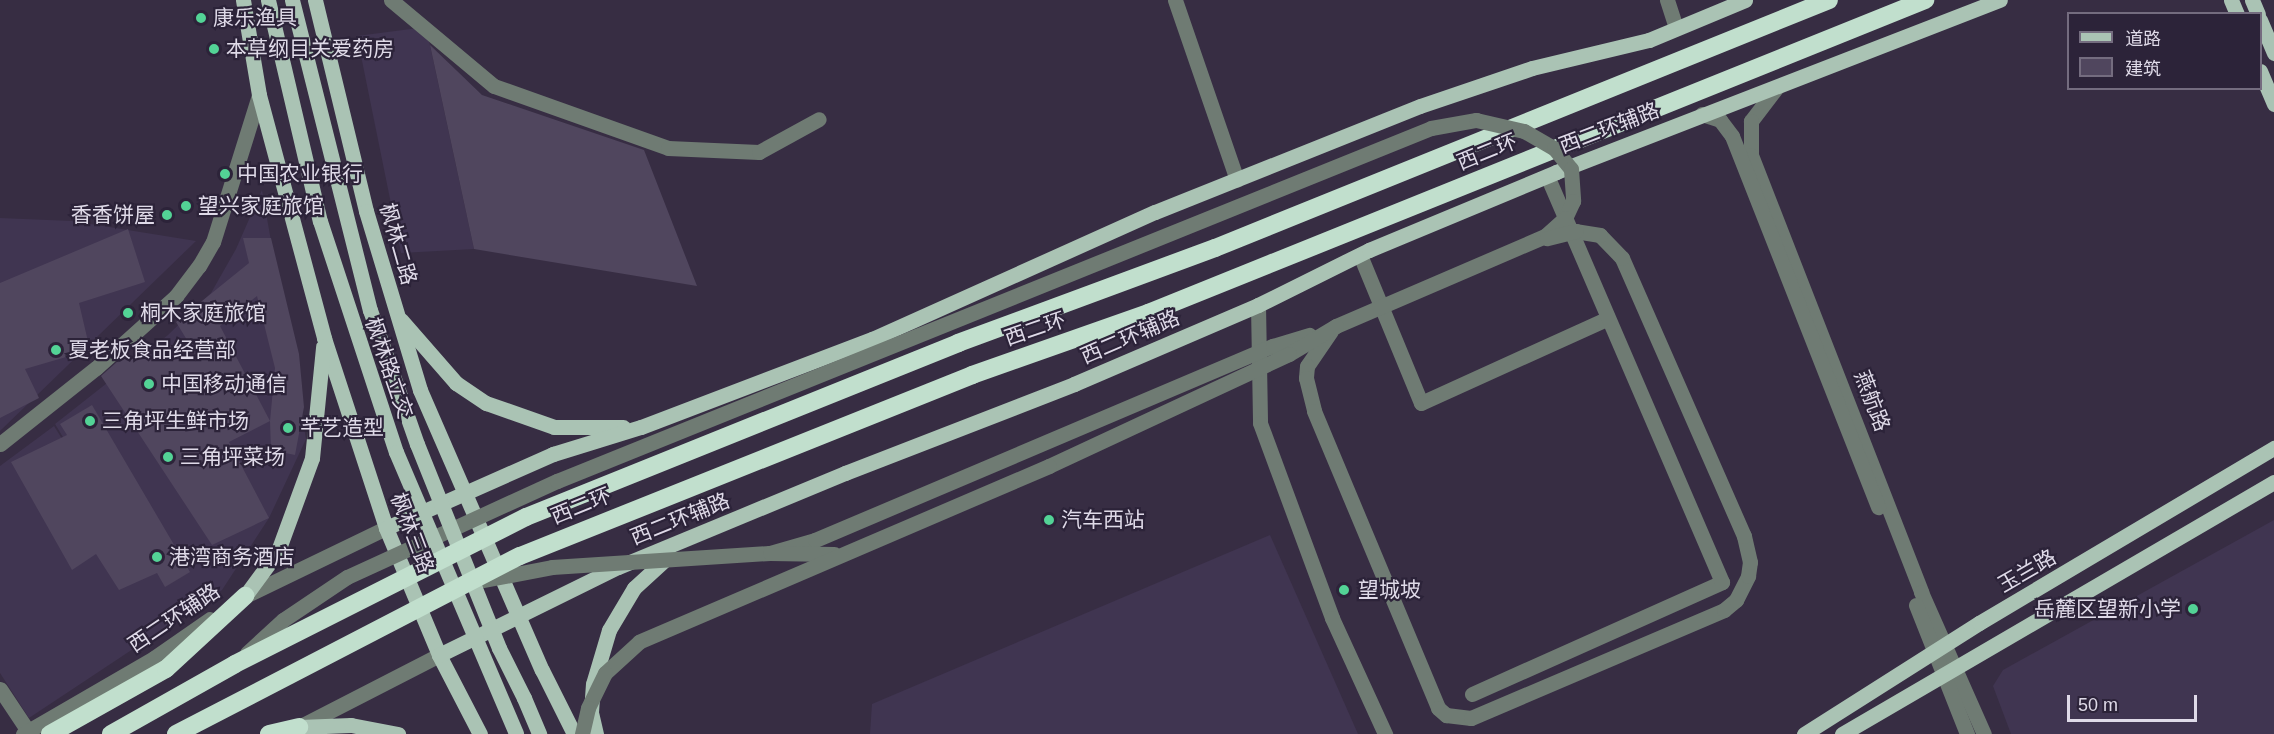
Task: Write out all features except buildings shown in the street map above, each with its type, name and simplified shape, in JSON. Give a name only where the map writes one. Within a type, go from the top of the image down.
[{"type":"highway","name":"西二环","points":[[111,734],[235,664],[526,518],[958,343],[1226,244],[1829,0]]},
{"type":"highway","name":"西二环","points":[[176,734],[450,590],[609,519],[972,375],[1148,313],[1925,0]]},
{"type":"highway","points":[[50,734],[147,682],[190,649],[245,596]]},
{"type":"highway","points":[[269,734],[292,731]]},
{"type":"main road","points":[[243,0],[259,95],[324,338],[312,458],[278,551],[245,596]]},
{"type":"main road","name":"枫林路立交","points":[[268,0],[298,140],[354,334],[448,580],[517,734]]},
{"type":"main road","name":"枫林路立交","points":[[292,0],[370,310],[417,444],[499,648],[539,734]]},
{"type":"main road","name":"枫林二路","points":[[315,0],[363,201],[396,315],[420,390],[462,492]]},
{"type":"main road","points":[[386,528],[462,492],[553,454],[641,427],[784,375],[957,304],[1133,221],[1466,89],[1532,68],[1649,40],[1745,0]]},
{"type":"main road","name":"西二环辅路","points":[[439,655],[618,567],[704,534],[1258,305],[1359,255],[1547,176],[2000,0]]},
{"type":"main road","points":[[2262,25],[2274,53]]},
{"type":"main road","points":[[2262,76],[2274,104]]},
{"type":"main road","points":[[396,315],[456,383],[486,403],[554,427],[641,427]]},
{"type":"main road","name":"枫林三路","points":[[324,338],[386,528],[439,655],[480,734]]},
{"type":"main road","name":"玉兰路","points":[[1804,734],[1940,648],[2274,448]]},
{"type":"main road","points":[[1842,734],[2274,483]]},
{"type":"main road","points":[[462,492],[574,734]]},
{"type":"main road","points":[[596,734],[591,712],[593,684],[605,639],[623,603],[660,562],[704,534]]},
{"type":"main road","points":[[292,731],[351,726],[398,734]]},
{"type":"street","points":[[391,0],[494,86],[669,148],[759,152],[819,119]]},
{"type":"street","points":[[1175,0],[1237,180]]},
{"type":"street","points":[[1667,0],[1676,28]]},
{"type":"street","name":"燕航路","points":[[1777,87],[1750,121],[1751,155],[1833,358],[1940,648]]},
{"type":"street","points":[[0,444],[96,368],[176,296],[193,274],[213,242],[259,95]]},
{"type":"street","name":"燕航路","points":[[1702,114],[1720,120],[1736,145],[1950,672],[1984,734]]},
{"type":"street","points":[[235,664],[291,615],[347,577],[557,481],[1431,128],[1476,120],[1494,123],[1540,139],[1565,159],[1574,183],[1573,201],[1556,229],[1530,243],[1336,326],[1274,346],[814,540],[770,553]]},
{"type":"street","points":[[1472,694],[1722,582],[1547,176]]},
{"type":"street","points":[[1336,326],[1312,354],[1306,378],[1308,391],[1392,603],[1438,708],[1446,716],[1471,718],[1724,610],[1736,600],[1748,576],[1748,547],[1630,274],[1613,244],[1600,235],[1576,231],[1530,243]]},
{"type":"street","points":[[1359,255],[1421,403],[1608,318]]},
{"type":"street","points":[[1258,305],[1260,423],[1332,618],[1385,734]]},
{"type":"street","points":[[582,734],[588,708],[605,673],[639,642],[1049,466],[1289,354],[1336,326]]},
{"type":"street","name":"西二环辅路","points":[[25,733],[154,658],[245,596],[386,528]]},
{"type":"street","points":[[450,590],[552,567],[770,553],[841,554]]},
{"type":"street","name":"西二环辅路","points":[[292,731],[439,655]]},
{"type":"street","name":"燕航路","points":[[1950,672],[1967,734]]},
{"type":"street","points":[[0,690],[25,733]]},
{"type":"shaded area","points":[[426,27],[474,249],[401,253],[357,36]]},
{"type":"shaded area","points":[[262,190],[306,439],[269,518],[222,590],[29,718],[0,673],[0,466],[54,426],[124,538],[55,424],[168,335],[211,293],[236,249]]},
{"type":"shaded area","points":[[0,218],[72,221],[196,241],[0,431]]},
{"type":"shaded area","name":"岳麓区望新小学","points":[[2274,520],[2274,734],[2011,734],[1993,686],[2003,670]]},
{"type":"shaded area","points":[[1270,535],[1358,734],[870,734],[872,704]]},
{"type":"place","name":"康乐渔具","points":[[201,18]]},
{"type":"place","name":"本草纲目关爱药房","points":[[214,49]]},
{"type":"place","name":"中国农业银行","points":[[225,174]]},
{"type":"place","name":"望兴家庭旅馆","points":[[186,206]]},
{"type":"place","name":"香香饼屋","points":[[167,215]]},
{"type":"place","name":"桐木家庭旅馆","points":[[128,313]]},
{"type":"place","name":"夏老板食品经营部","points":[[56,350]]},
{"type":"place","name":"中国移动通信","points":[[149,384]]},
{"type":"place","name":"三角坪生鲜市场","points":[[90,421]]},
{"type":"place","name":"芊艺造型","points":[[288,428]]},
{"type":"place","name":"三角坪菜场","points":[[168,457]]},
{"type":"place","name":"汽车西站","points":[[1049,520]]},
{"type":"place","name":"港湾商务酒店","points":[[157,557]]},
{"type":"place","name":"望城坡","points":[[1344,590]]},
{"type":"place","name":"岳麓区望新小学","points":[[2193,609]]}]
